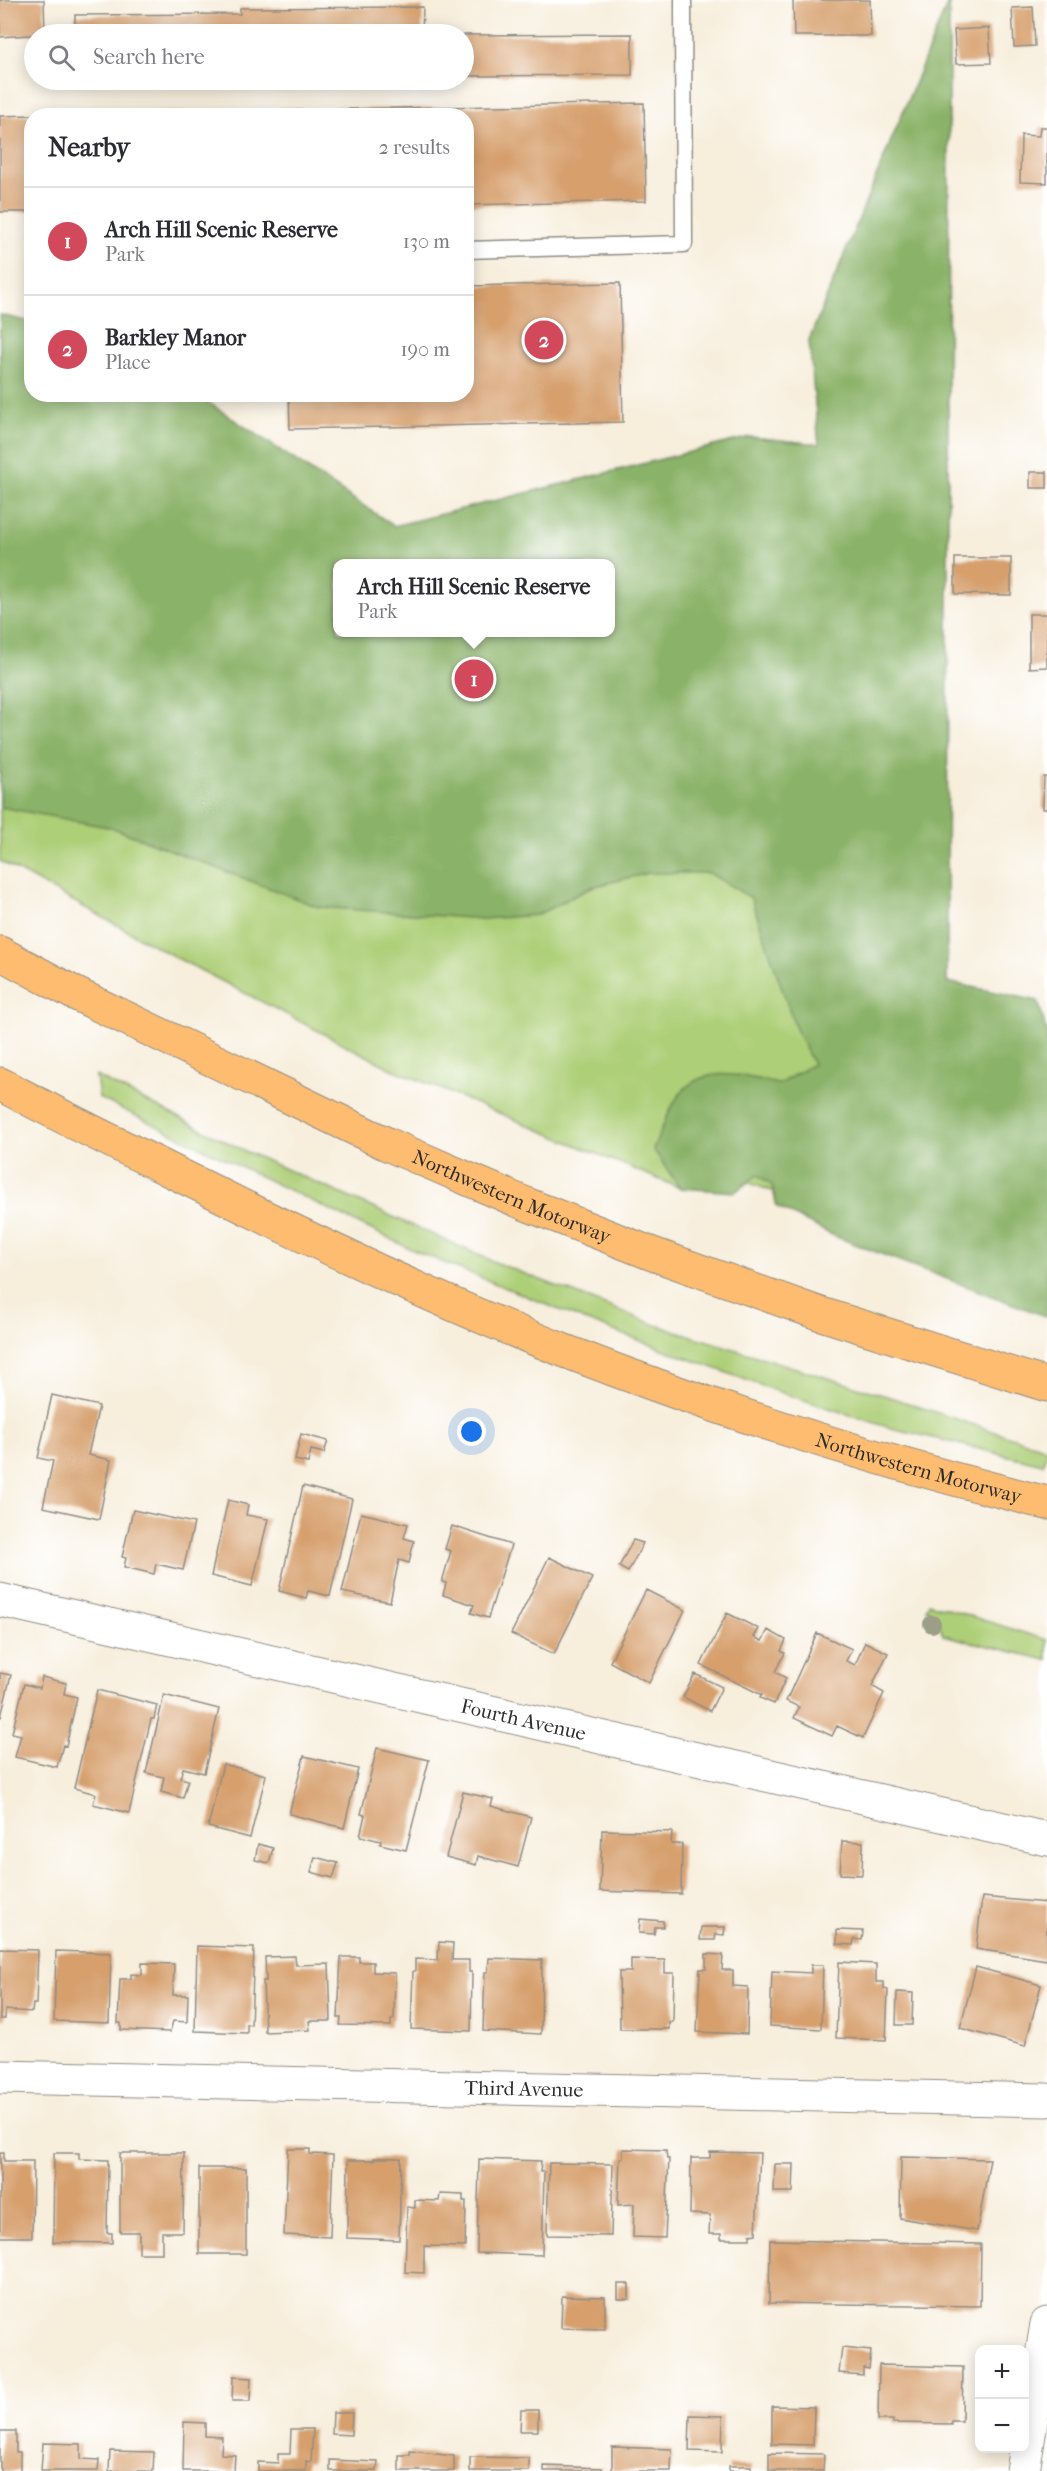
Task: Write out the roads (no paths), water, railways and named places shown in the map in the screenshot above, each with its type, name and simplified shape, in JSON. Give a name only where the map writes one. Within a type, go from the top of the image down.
[{"type":"highway","name":"Northwestern Motorway","points":[[0,953],[74,993],[387,1144],[526,1204],[650,1253],[818,1312],[1047,1385]]},
{"type":"highway","name":"Northwestern Motorway","points":[[0,1084],[74,1123],[367,1267],[564,1351],[713,1405],[860,1453],[1047,1503]]},
{"type":"street","name":"Fourth Avenue","points":[[0,1600],[1047,1839]]},
{"type":"street","name":"Third Avenue","points":[[0,2077],[1047,2100]]},
{"type":"street","points":[[1023,2471],[1047,2324]]},
{"type":"lane","points":[[474,250],[684,244],[683,0]]},
{"type":"place","name":"Barkley Manor","points":[[544,340]]},
{"type":"place","name":"Arch Hill Scenic Reserve","points":[[474,679]]}]
